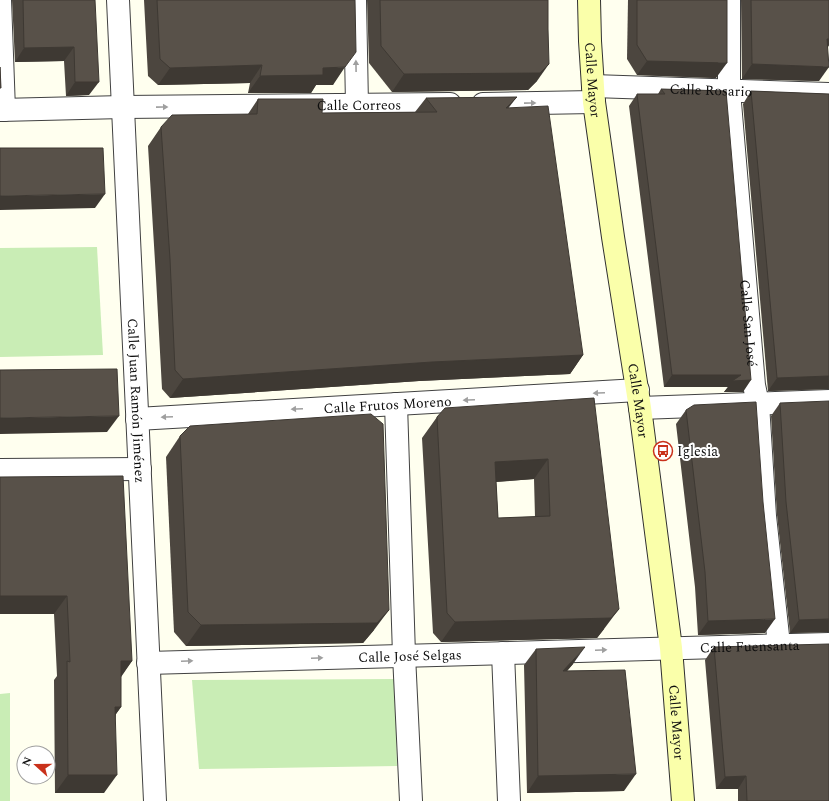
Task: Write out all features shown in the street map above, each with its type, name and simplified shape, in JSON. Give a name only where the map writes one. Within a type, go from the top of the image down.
[{"type":"main road","name":"Calle Mayor","points":[[589,0],[594,94],[613,237],[639,399],[671,648],[683,801]]},
{"type":"street","points":[[0,0],[2,110]]},
{"type":"street","name":"Calle Juan Ramón Jiménez","points":[[118,0],[155,801]]},
{"type":"street","points":[[355,0],[357,105]]},
{"type":"street","name":"Calle San José","points":[[728,0],[729,91],[754,385],[758,404],[765,516],[779,645]]},
{"type":"street","name":"Calle Rosario","points":[[594,94],[729,91],[829,94]]},
{"type":"street","name":"Calle Correos","points":[[2,110],[123,107],[357,105],[594,94]]},
{"type":"street","name":"Calle Frutos Moreno","points":[[137,418],[396,404],[639,399],[758,404],[829,401]]},
{"type":"street","points":[[396,404],[404,656],[411,801]]},
{"type":"street","points":[[0,470],[140,469]]},
{"type":"street","name":"Calle Fuensanta","points":[[671,648],[829,644]]},
{"type":"street","name":"Calle José Selgas","points":[[148,662],[671,648]]},
{"type":"street","points":[[504,653],[509,801]]},
{"type":"green space","points":[[97,247],[103,355],[0,357],[0,248]]},
{"type":"green space","points":[[395,679],[397,766],[199,769],[192,680]]},
{"type":"green space","points":[[10,693],[10,801],[0,801],[0,694]]},
{"type":"building","points":[[23,0],[95,0],[99,82],[75,82],[74,47],[24,48]]},
{"type":"building","points":[[157,0],[355,0],[356,52],[345,67],[323,68],[323,75],[260,76],[262,65],[170,68],[160,59]]},
{"type":"building","points":[[380,0],[548,0],[549,64],[540,73],[404,74],[381,46]]},
{"type":"building","points":[[637,0],[727,0],[727,63],[647,61],[637,45]]},
{"type":"building","points":[[751,0],[829,0],[829,39],[827,39],[829,67],[752,64]]},
{"type":"building","points":[[0,67],[1,88],[0,88]]},
{"type":"building","points":[[661,89],[726,91],[751,380],[732,381],[741,375],[672,375],[637,94],[665,94]]},
{"type":"building","points":[[751,91],[829,94],[829,376],[777,378]]},
{"type":"building","points":[[517,97],[506,108],[548,106],[583,355],[432,362],[183,379],[175,370],[170,259],[161,127],[172,115],[257,114],[258,99],[323,99],[322,113],[437,112],[426,98]]},
{"type":"building","points":[[0,148],[103,148],[105,194],[0,196]]},
{"type":"building","points":[[117,369],[119,416],[0,418],[0,370]]},
{"type":"building","points":[[594,398],[619,609],[611,618],[455,622],[447,613],[437,417],[445,408]],"holes":[[[548,459],[550,516],[498,518],[495,462]]]},
{"type":"building","points":[[829,401],[829,619],[799,620],[786,502],[780,403]]},
{"type":"building","points":[[756,402],[763,502],[775,619],[708,621],[705,572],[686,410],[694,405]]},
{"type":"building","points":[[371,414],[383,424],[389,610],[377,623],[201,625],[188,612],[180,436],[190,426]]},
{"type":"building","points":[[123,476],[132,661],[121,661],[121,707],[115,707],[117,775],[68,775],[67,661],[70,662],[67,596],[0,596],[0,477]]},
{"type":"building","points":[[829,644],[829,801],[747,801],[746,776],[725,777],[714,647]]},
{"type":"building","points":[[585,647],[563,671],[625,670],[636,774],[538,776],[536,649]]},
{"type":"place","name":"Iglesia","points":[[663,451]]}]
